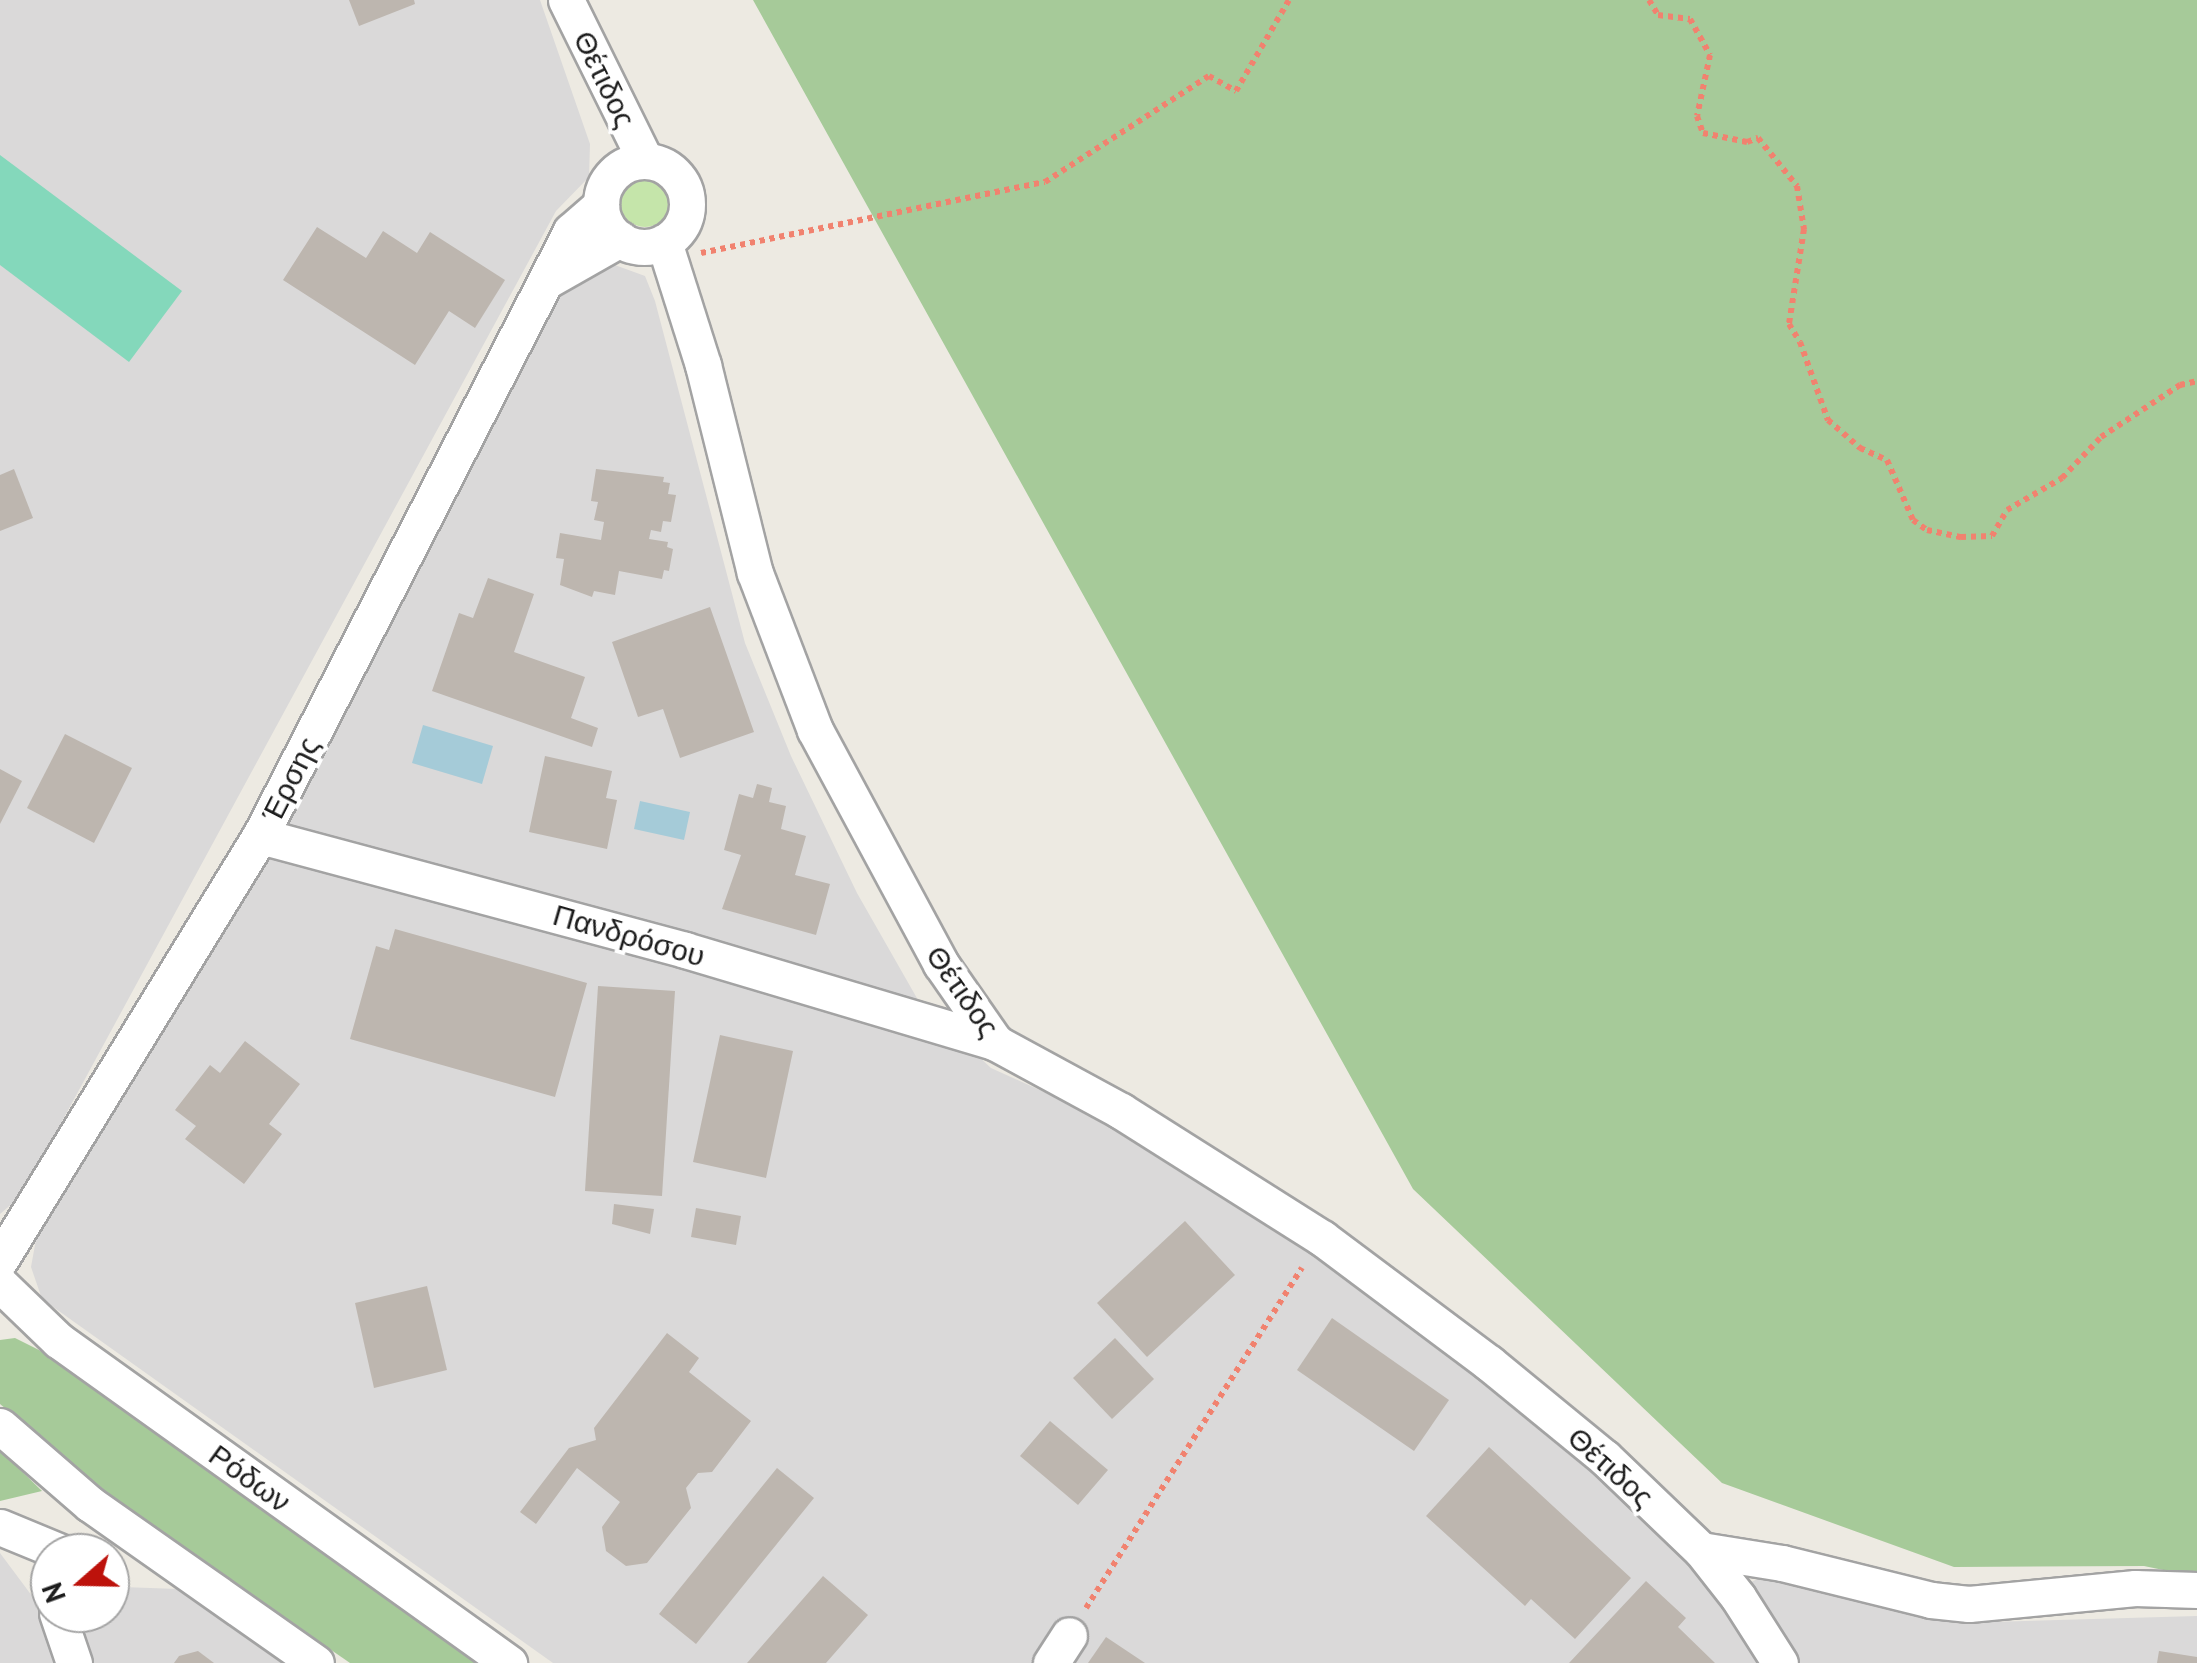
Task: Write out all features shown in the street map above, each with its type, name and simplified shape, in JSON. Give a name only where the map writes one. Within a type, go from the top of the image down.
[{"type":"street","name":"Θέτιδος","points":[[566,0],[644,158]]},
{"type":"street","points":[[644,158],[668,168],[684,190],[686,216],[667,250],[620,240],[610,230],[602,206],[609,180],[618,170],[644,158]]},
{"type":"street","name":"Έρσης","points":[[0,1260],[260,836],[572,230],[602,206]]},
{"type":"street","points":[[548,280],[620,240]]},
{"type":"street","name":"Θέτιδος","points":[[667,250],[703,365],[755,573],[815,730],[940,964],[996,1044],[1120,1112],[1322,1238],[1590,1445],[1701,1550],[1738,1597],[1780,1663]]},
{"type":"street","name":"Πανδρόσου","points":[[260,836],[685,950],[996,1044]]},
{"type":"street","name":"Ρόδων","points":[[0,1284],[58,1340],[509,1663]]},
{"type":"street","points":[[0,1426],[90,1504],[316,1663]]},
{"type":"street","points":[[74,1533],[90,1504]]},
{"type":"street","points":[[0,1527],[30,1539]]},
{"type":"street","points":[[1701,1550],[1782,1563],[1931,1600],[1969,1604],[2136,1588],[2197,1590]]},
{"type":"street","points":[[64,1633],[74,1663]]},
{"type":"path","points":[[667,250],[1045,182],[1208,76],[1236,90],[1289,0]]},
{"type":"path","points":[[1649,0],[1658,15],[1690,18],[1710,54],[1696,116],[1703,133],[1747,142],[1758,138],[1784,164],[1797,186],[1804,228],[1789,324],[1828,420],[1860,448],[1887,460],[1913,520],[1927,530],[1961,537],[1992,536],[2007,510],[2062,478],[2101,436],[2180,385],[2197,382]]},
{"type":"path","points":[[1060,1649],[1322,1238]]},
{"type":"shaded area","points":[[0,0],[540,0],[590,144],[589,177],[556,211],[22,1195],[0,1214]]},
{"type":"shaded area","points":[[612,264],[645,276],[655,301],[745,643],[791,756],[857,893],[918,1000],[991,1068],[1099,1117],[1212,1177],[1577,1447],[1720,1597],[1778,1569],[1865,1602],[1954,1623],[2197,1616],[2197,1663],[553,1663],[42,1299],[31,1267],[37,1234],[214,923],[539,321],[571,279]]},
{"type":"shaded area","points":[[0,1553],[30,1593],[30,1633],[130,1633],[130,1587],[178,1589],[283,1663],[0,1663]]},
{"type":"green space","points":[[753,0],[2197,0],[2197,1577],[2144,1566],[1954,1567],[1722,1483],[1413,1189]]},
{"type":"green space","points":[[0,155],[182,291],[129,362],[0,265]]},
{"type":"green space","points":[[645,177],[663,184],[670,202],[663,220],[645,227],[627,220],[620,202],[627,184]]},
{"type":"green space","points":[[15,1338],[39,1350],[480,1663],[350,1663],[126,1508],[0,1404],[0,1340]]},
{"type":"green space","points":[[0,1450],[42,1491],[0,1501]]},
{"type":"water","points":[[423,725],[493,746],[482,784],[412,763]]},
{"type":"water","points":[[640,801],[690,812],[684,840],[634,829]]},
{"type":"building","points":[[349,0],[414,0],[415,4],[359,26]]},
{"type":"building","points":[[317,227],[366,258],[383,231],[417,253],[430,232],[505,280],[475,328],[449,311],[415,365],[283,280]]},
{"type":"building","points":[[14,469],[33,518],[0,531],[0,475]]},
{"type":"building","points":[[596,469],[664,477],[663,482],[670,483],[668,494],[676,495],[671,522],[663,521],[661,532],[651,530],[649,539],[668,542],[667,547],[673,549],[669,571],[664,570],[662,579],[619,571],[615,595],[594,591],[592,597],[560,585],[564,559],[556,558],[560,533],[601,540],[604,522],[594,520],[598,502],[591,501]]},
{"type":"building","points":[[488,578],[534,594],[514,652],[585,677],[571,718],[598,728],[592,747],[432,691],[459,613],[473,618]]},
{"type":"building","points":[[710,607],[754,732],[680,758],[663,709],[638,717],[612,642]]},
{"type":"building","points":[[65,734],[132,768],[94,843],[27,808]]},
{"type":"building","points":[[545,756],[612,771],[606,798],[617,800],[607,849],[529,832]]},
{"type":"building","points":[[0,769],[22,781],[0,824]]},
{"type":"building","points":[[757,784],[772,788],[769,802],[786,806],[781,829],[806,836],[795,875],[830,884],[816,935],[722,909],[741,855],[724,850],[739,794],[753,798]]},
{"type":"building","points":[[395,929],[587,983],[555,1097],[350,1039],[376,946],[389,950]]},
{"type":"building","points":[[598,986],[675,991],[662,1196],[585,1191]]},
{"type":"building","points":[[720,1035],[793,1051],[766,1178],[693,1162]]},
{"type":"building","points":[[245,1041],[300,1084],[269,1124],[282,1134],[244,1184],[185,1139],[196,1126],[175,1110],[210,1065],[220,1073]]},
{"type":"building","points":[[614,1204],[654,1209],[650,1234],[612,1224]]},
{"type":"building","points":[[696,1208],[741,1216],[736,1245],[691,1237]]},
{"type":"building","points":[[1185,1221],[1235,1275],[1147,1357],[1097,1303]]},
{"type":"building","points":[[427,1286],[447,1370],[374,1388],[355,1303]]},
{"type":"building","points":[[1332,1318],[1449,1400],[1414,1451],[1297,1370]]},
{"type":"building","points":[[667,1333],[699,1358],[689,1372],[751,1421],[712,1472],[698,1473],[686,1488],[691,1508],[647,1563],[626,1566],[606,1551],[602,1527],[620,1502],[577,1468],[536,1524],[520,1512],[569,1448],[596,1440],[594,1428]]},
{"type":"building","points":[[1115,1338],[1154,1379],[1112,1419],[1073,1378]]},
{"type":"building","points":[[1050,1421],[1108,1470],[1078,1505],[1020,1456]]},
{"type":"building","points":[[1489,1447],[1631,1578],[1575,1639],[1531,1599],[1525,1606],[1426,1516]]},
{"type":"building","points":[[777,1468],[814,1498],[696,1644],[659,1614]]},
{"type":"building","points":[[823,1576],[868,1615],[826,1663],[747,1663]]},
{"type":"building","points":[[1646,1581],[1686,1618],[1678,1627],[1715,1663],[1569,1663]]},
{"type":"building","points":[[1106,1637],[1145,1663],[1088,1663]]},
{"type":"building","points":[[198,1651],[214,1663],[174,1663],[179,1656]]},
{"type":"building","points":[[2159,1651],[2197,1657],[2197,1663],[2157,1663]]}]
